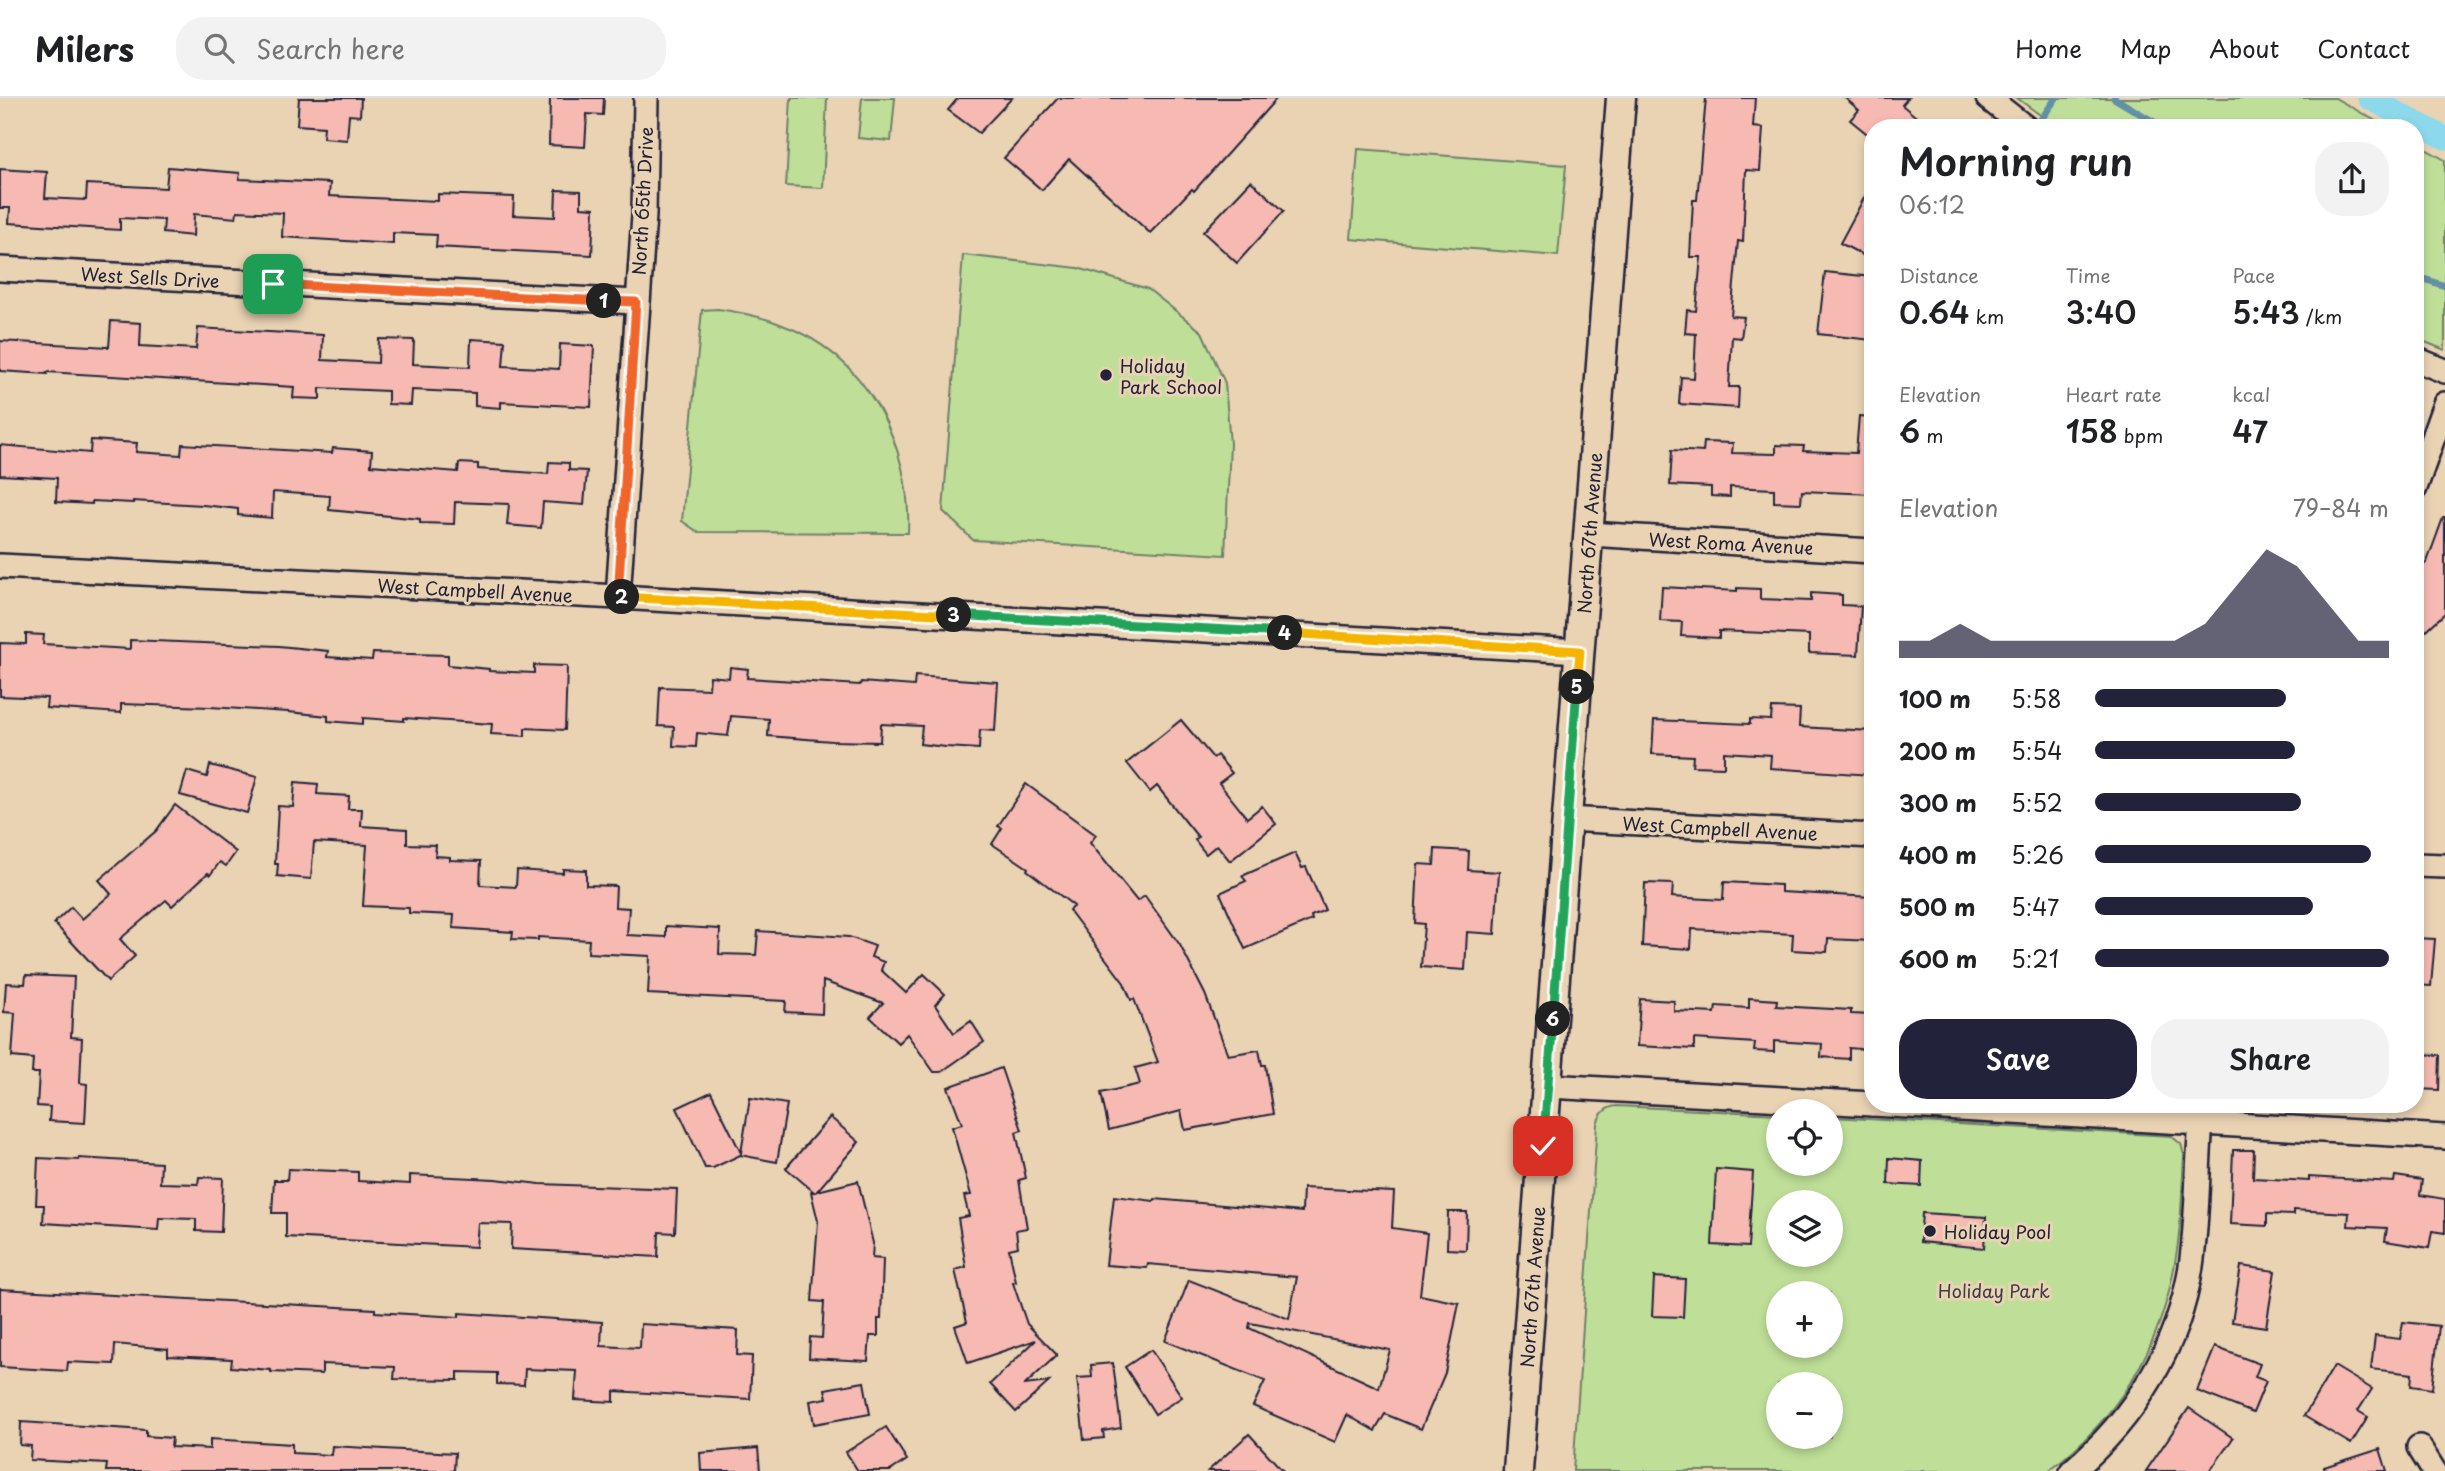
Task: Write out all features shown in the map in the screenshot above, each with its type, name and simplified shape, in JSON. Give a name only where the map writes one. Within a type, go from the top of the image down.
[{"type":"main road","name":"North 67th Avenue","points":[[1518,1471],[1621,98]]},
{"type":"street","name":"North 65th Drive","points":[[618,597],[644,215],[646,98]]},
{"type":"street","points":[[1988,98],[2015,119]]},
{"type":"street","name":"West Sells Drive","points":[[0,269],[636,302]]},
{"type":"street","points":[[2424,363],[2445,371]]},
{"type":"street","points":[[2424,463],[2445,404]]},
{"type":"street","name":"West Roma Avenue","points":[[1589,534],[1864,551]]},
{"type":"street","name":"West Campbell Avenue","points":[[0,566],[618,597],[1580,651]]},
{"type":"street","name":"West Campbell Avenue","points":[[1567,819],[1864,836]]},
{"type":"street","points":[[2424,865],[2445,866]]},
{"type":"street","points":[[1548,1086],[1864,1104]]},
{"type":"street","points":[[2037,1113],[2445,1137]]},
{"type":"street","points":[[2072,1471],[2132,1409],[2163,1357],[2185,1299],[2192,1265],[2201,1122]]},
{"type":"street","points":[[2419,1447],[2434,1471]]},
{"type":"green space","points":[[791,98],[827,98],[823,188],[786,186]]},
{"type":"green space","points":[[862,98],[895,98],[891,141],[858,138]]},
{"type":"green space","points":[[2017,98],[2335,98],[2372,119],[2046,119]]},
{"type":"green space","points":[[2424,148],[2445,160],[2445,350],[2424,342]]},
{"type":"green space","points":[[1358,149],[1566,165],[1558,256],[1351,239]]},
{"type":"green space","points":[[963,255],[1078,268],[1148,289],[1202,332],[1225,383],[1230,444],[1225,555],[973,540],[943,511]]},
{"type":"green space","points":[[718,309],[765,319],[811,338],[837,357],[860,381],[878,407],[892,436],[902,468],[908,533],[698,532],[682,521],[702,310]]},
{"type":"green space","name":"Holiday Park","points":[[1617,1106],[1766,1113],[1766,1176],[1843,1176],[1843,1118],[2171,1136],[2181,1144],[2184,1155],[2180,1231],[2170,1289],[2149,1349],[2134,1377],[2096,1428],[2048,1471],[1573,1471],[1597,1124],[1604,1111]]},
{"type":"building","points":[[299,98],[361,98],[360,116],[349,115],[347,140],[323,138],[324,127],[297,125]]},
{"type":"building","points":[[550,98],[604,98],[603,115],[587,114],[585,147],[549,145]]},
{"type":"building","points":[[958,98],[1012,98],[979,133],[948,110]]},
{"type":"building","points":[[1058,98],[1277,98],[1194,191],[1192,189],[1150,233],[1069,159],[1042,190],[1004,158]]},
{"type":"building","points":[[1706,98],[1755,98],[1753,127],[1763,128],[1760,171],[1746,170],[1743,242],[1738,241],[1731,316],[1744,317],[1741,338],[1732,337],[1729,387],[1739,387],[1738,408],[1679,404],[1681,377],[1694,378],[1696,334],[1685,333],[1687,310],[1696,311],[1701,257],[1690,257],[1693,200],[1697,200]]},
{"type":"building","points":[[1845,98],[1908,98],[1902,105],[1918,119],[1864,119],[1864,131],[1850,120],[1859,110]]},
{"type":"building","points":[[168,167],[240,173],[239,179],[330,183],[329,196],[438,201],[438,194],[514,197],[513,215],[555,217],[556,190],[581,191],[581,207],[594,208],[592,255],[436,247],[437,235],[393,233],[393,244],[282,237],[283,213],[237,211],[236,218],[194,214],[193,236],[163,233],[164,220],[120,218],[120,230],[9,223],[10,208],[0,208],[0,169],[47,172],[45,198],[86,200],[87,184],[166,188]]},
{"type":"building","points":[[1251,181],[1284,211],[1237,263],[1203,232]]},
{"type":"building","points":[[1864,198],[1864,256],[1840,243]]},
{"type":"building","points":[[1825,272],[1864,276],[1864,339],[1818,334]]},
{"type":"building","points":[[111,321],[141,323],[140,346],[196,349],[198,328],[323,335],[322,360],[378,363],[379,339],[414,340],[413,364],[470,367],[471,339],[505,341],[503,366],[559,369],[560,344],[594,346],[591,407],[501,402],[501,408],[475,406],[475,393],[412,390],[411,405],[388,404],[388,391],[320,388],[320,399],[293,398],[294,387],[0,371],[0,341],[109,347]]},
{"type":"building","points":[[1859,416],[1864,416],[1864,494],[1802,491],[1801,503],[1774,502],[1774,489],[1730,487],[1730,497],[1711,496],[1711,487],[1670,485],[1672,450],[1703,452],[1704,442],[1733,443],[1732,453],[1776,454],[1776,445],[1804,446],[1803,451],[1856,453]]},
{"type":"building","points":[[91,440],[137,443],[136,452],[181,455],[182,444],[332,453],[333,448],[372,451],[371,465],[458,472],[459,463],[478,464],[478,469],[548,474],[549,462],[569,463],[569,470],[587,471],[584,505],[543,502],[541,528],[507,525],[509,504],[455,502],[454,524],[420,523],[420,519],[329,510],[330,496],[273,492],[272,518],[238,515],[238,509],[203,505],[133,501],[92,501],[92,504],[56,502],[57,478],[0,475],[0,445],[90,453]]},
{"type":"building","points":[[2445,518],[2445,613],[2424,633],[2424,565]]},
{"type":"building","points":[[1662,587],[1737,591],[1737,588],[1760,589],[1760,599],[1811,601],[1811,593],[1842,595],[1842,605],[1861,606],[1858,655],[1809,653],[1809,635],[1719,631],[1719,638],[1681,636],[1682,622],[1660,621]]},
{"type":"building","points":[[26,634],[44,635],[43,644],[130,649],[130,640],[279,646],[328,651],[327,657],[372,660],[373,653],[448,655],[448,665],[489,671],[534,673],[534,665],[567,666],[565,730],[525,728],[525,736],[491,734],[492,724],[363,718],[363,724],[328,721],[328,716],[210,707],[121,704],[121,713],[46,708],[47,698],[0,696],[0,643],[26,644]]},
{"type":"building","points":[[730,667],[748,669],[747,678],[860,685],[861,682],[914,686],[915,676],[998,682],[995,731],[980,730],[979,749],[920,744],[922,726],[881,724],[880,742],[832,741],[768,736],[769,719],[731,716],[728,736],[697,733],[696,747],[673,746],[674,727],[658,726],[660,687],[709,689],[710,676],[729,678]]},
{"type":"building","points":[[1772,708],[1800,709],[1799,727],[1864,731],[1864,775],[1770,768],[1771,755],[1724,752],[1724,767],[1692,766],[1693,756],[1652,754],[1654,720],[1750,724],[1750,719],[1771,720]]},
{"type":"building","points":[[1181,720],[1213,758],[1217,755],[1232,773],[1219,783],[1247,818],[1262,806],[1276,824],[1230,861],[1217,845],[1206,854],[1195,840],[1198,837],[1157,786],[1150,792],[1127,763]]},
{"type":"building","points":[[210,765],[257,777],[247,813],[180,795],[187,771],[207,777]]},
{"type":"building","points":[[295,782],[318,784],[317,794],[349,796],[348,809],[362,809],[361,826],[407,829],[407,844],[436,845],[435,856],[450,857],[450,860],[481,861],[480,885],[516,887],[517,870],[563,873],[563,869],[586,870],[586,885],[616,886],[615,907],[629,908],[627,935],[666,937],[666,926],[720,929],[719,954],[756,955],[758,931],[849,937],[875,946],[871,957],[884,962],[881,970],[906,993],[924,974],[945,994],[935,1005],[954,1033],[971,1021],[984,1042],[941,1072],[934,1072],[907,1034],[898,1043],[870,1017],[883,1003],[823,981],[822,1014],[785,1012],[786,1001],[648,994],[650,956],[588,953],[589,940],[538,937],[538,940],[512,939],[513,932],[453,928],[454,915],[409,913],[409,908],[363,906],[367,845],[314,842],[311,879],[277,876],[278,864],[275,864],[278,806],[293,807]]},
{"type":"building","points":[[1026,784],[1096,835],[1090,843],[1137,901],[1145,896],[1180,945],[1205,994],[1228,1055],[1259,1050],[1262,1065],[1265,1065],[1273,1114],[1185,1130],[1181,1111],[1109,1130],[1101,1093],[1140,1084],[1135,1068],[1158,1062],[1134,999],[1131,1000],[1124,983],[1069,910],[1074,906],[1027,870],[1028,868],[992,844],[1002,828],[998,826]]},
{"type":"building","points":[[175,805],[236,852],[226,866],[220,862],[210,875],[208,873],[172,906],[166,900],[120,939],[135,956],[108,981],[54,923],[71,907],[82,919],[111,894],[99,880],[156,831]]},
{"type":"building","points":[[1435,849],[1469,851],[1468,870],[1499,872],[1495,934],[1467,932],[1465,970],[1421,967],[1424,924],[1415,923],[1418,864],[1434,865]]},
{"type":"building","points":[[1295,853],[1302,868],[1306,867],[1325,910],[1311,916],[1312,920],[1245,949],[1220,893],[1246,881],[1242,876]]},
{"type":"building","points":[[1724,882],[1781,885],[1781,892],[1864,897],[1864,941],[1828,939],[1827,952],[1792,950],[1793,934],[1692,929],[1691,949],[1642,946],[1645,883],[1673,884],[1672,897],[1723,900]]},
{"type":"building","points":[[2424,938],[2435,939],[2431,986],[2424,986]]},
{"type":"building","points":[[26,975],[74,977],[71,1037],[82,1038],[80,1083],[87,1084],[85,1123],[49,1121],[50,1107],[37,1106],[39,1073],[32,1073],[33,1059],[12,1057],[15,1013],[4,1012],[6,983],[25,984]]},
{"type":"building","points":[[1749,998],[1777,1000],[1776,1006],[1851,1010],[1851,1014],[1864,1015],[1864,1049],[1849,1048],[1849,1059],[1821,1057],[1822,1044],[1774,1041],[1774,1052],[1754,1051],[1755,1043],[1694,1039],[1694,1049],[1637,1046],[1640,999],[1674,1001],[1674,1011],[1715,1013],[1716,1006],[1749,1008]]},
{"type":"building","points":[[2424,1054],[2440,1055],[2439,1090],[2424,1089]]},
{"type":"building","points":[[1001,1068],[1022,1130],[1016,1132],[1026,1178],[1019,1180],[1027,1228],[1016,1230],[1018,1247],[1009,1249],[1016,1282],[1013,1283],[1027,1324],[1057,1355],[1025,1385],[1049,1382],[1016,1412],[990,1384],[1036,1340],[968,1363],[955,1326],[967,1322],[955,1270],[966,1267],[958,1218],[969,1216],[964,1196],[971,1195],[952,1127],[962,1124],[948,1087]]},
{"type":"building","points":[[711,1092],[741,1153],[750,1098],[787,1104],[777,1162],[740,1155],[713,1168],[705,1168],[677,1108]]},
{"type":"building","points":[[830,1117],[859,1142],[817,1191],[858,1181],[873,1243],[872,1258],[883,1259],[881,1319],[878,1319],[878,1336],[870,1336],[868,1361],[809,1358],[810,1337],[822,1338],[824,1302],[812,1301],[818,1221],[811,1192],[814,1192],[786,1168]]},
{"type":"building","points":[[2233,1150],[2254,1150],[2253,1178],[2309,1181],[2309,1177],[2394,1182],[2395,1176],[2422,1180],[2420,1195],[2445,1199],[2445,1233],[2432,1231],[2429,1248],[2385,1241],[2387,1228],[2348,1226],[2349,1213],[2293,1210],[2293,1215],[2267,1214],[2267,1226],[2230,1224]]},
{"type":"building","points":[[38,1158],[161,1163],[160,1183],[198,1184],[199,1177],[223,1178],[221,1232],[196,1231],[196,1219],[159,1218],[158,1230],[43,1223],[44,1205],[36,1205]]},
{"type":"building","points":[[1889,1158],[1922,1161],[1921,1186],[1888,1184]]},
{"type":"building","points":[[288,1169],[358,1172],[358,1181],[410,1184],[410,1175],[540,1184],[677,1189],[675,1233],[659,1232],[658,1257],[511,1249],[512,1224],[478,1223],[476,1247],[286,1237],[286,1213],[272,1213],[274,1180],[287,1180]]},
{"type":"building","points":[[1716,1169],[1753,1172],[1748,1247],[1712,1245]]},
{"type":"building","points":[[1303,1188],[1394,1192],[1392,1228],[1427,1233],[1420,1295],[1459,1303],[1445,1373],[1421,1429],[1385,1414],[1375,1431],[1347,1415],[1335,1442],[1253,1406],[1265,1381],[1165,1341],[1189,1280],[1289,1319],[1297,1277],[1148,1264],[1147,1268],[1106,1265],[1114,1196],[1302,1212]],"holes":[[[1250,1323],[1390,1350],[1379,1388],[1249,1328]]]},
{"type":"building","points":[[1448,1212],[1467,1212],[1466,1250],[1447,1249]]},
{"type":"building","points":[[1922,1213],[1986,1217],[1984,1248],[1920,1242]]},
{"type":"building","points":[[2241,1266],[2275,1271],[2266,1327],[2232,1322]]},
{"type":"building","points":[[1654,1277],[1685,1279],[1683,1317],[1652,1316]]},
{"type":"building","points":[[0,1289],[375,1309],[375,1312],[459,1317],[459,1313],[602,1322],[601,1346],[640,1348],[641,1324],[738,1330],[737,1355],[752,1356],[750,1399],[614,1391],[614,1402],[575,1400],[577,1371],[525,1369],[524,1385],[497,1384],[497,1373],[458,1372],[458,1380],[394,1379],[395,1367],[322,1364],[322,1374],[271,1372],[231,1367],[232,1359],[168,1356],[168,1349],[115,1344],[114,1364],[68,1362],[67,1371],[0,1367]]},
{"type":"building","points":[[2403,1322],[2439,1326],[2432,1389],[2411,1386],[2412,1374],[2371,1369],[2375,1336],[2400,1339]]},
{"type":"building","points":[[2215,1347],[2260,1364],[2255,1377],[2266,1381],[2253,1413],[2197,1391]]},
{"type":"building","points":[[1151,1350],[1182,1397],[1155,1414],[1125,1367]]},
{"type":"building","points":[[1113,1363],[1121,1428],[1103,1431],[1104,1438],[1084,1440],[1077,1378],[1092,1377],[1091,1365]]},
{"type":"building","points":[[2334,1366],[2372,1389],[2358,1411],[2368,1417],[2351,1444],[2304,1416]]},
{"type":"building","points":[[864,1382],[870,1414],[814,1424],[810,1401],[827,1398],[825,1389]]},
{"type":"building","points":[[2189,1408],[2233,1438],[2210,1471],[2146,1471]]},
{"type":"building","points":[[21,1422],[146,1430],[146,1436],[172,1438],[171,1447],[210,1449],[210,1439],[292,1444],[292,1453],[331,1455],[332,1446],[455,1453],[454,1471],[106,1471],[107,1464],[30,1460],[31,1446],[20,1445]]},
{"type":"building","points":[[886,1427],[907,1460],[890,1471],[858,1471],[846,1452]]},
{"type":"building","points":[[1249,1434],[1283,1471],[1208,1471]]},
{"type":"building","points":[[758,1448],[760,1471],[701,1471],[700,1453]]},
{"type":"building","points":[[2380,1449],[2387,1471],[2324,1471],[2324,1467]]},
{"type":"waterway","points":[[2041,119],[2056,98]]},
{"type":"waterway","points":[[2114,98],[2149,119]]},
{"type":"waterway","points":[[2369,98],[2409,119]]},
{"type":"waterway","points":[[2424,127],[2445,138]]},
{"type":"waterway","points":[[2424,279],[2445,286]]},
{"type":"place","name":"Holiday Park School","points":[[1106,375]]},
{"type":"place","name":"Holiday Pool","points":[[1930,1231]]},
{"type":"route","points":[[273,284],[636,302],[618,597],[1580,651],[1543,1146]]}]
